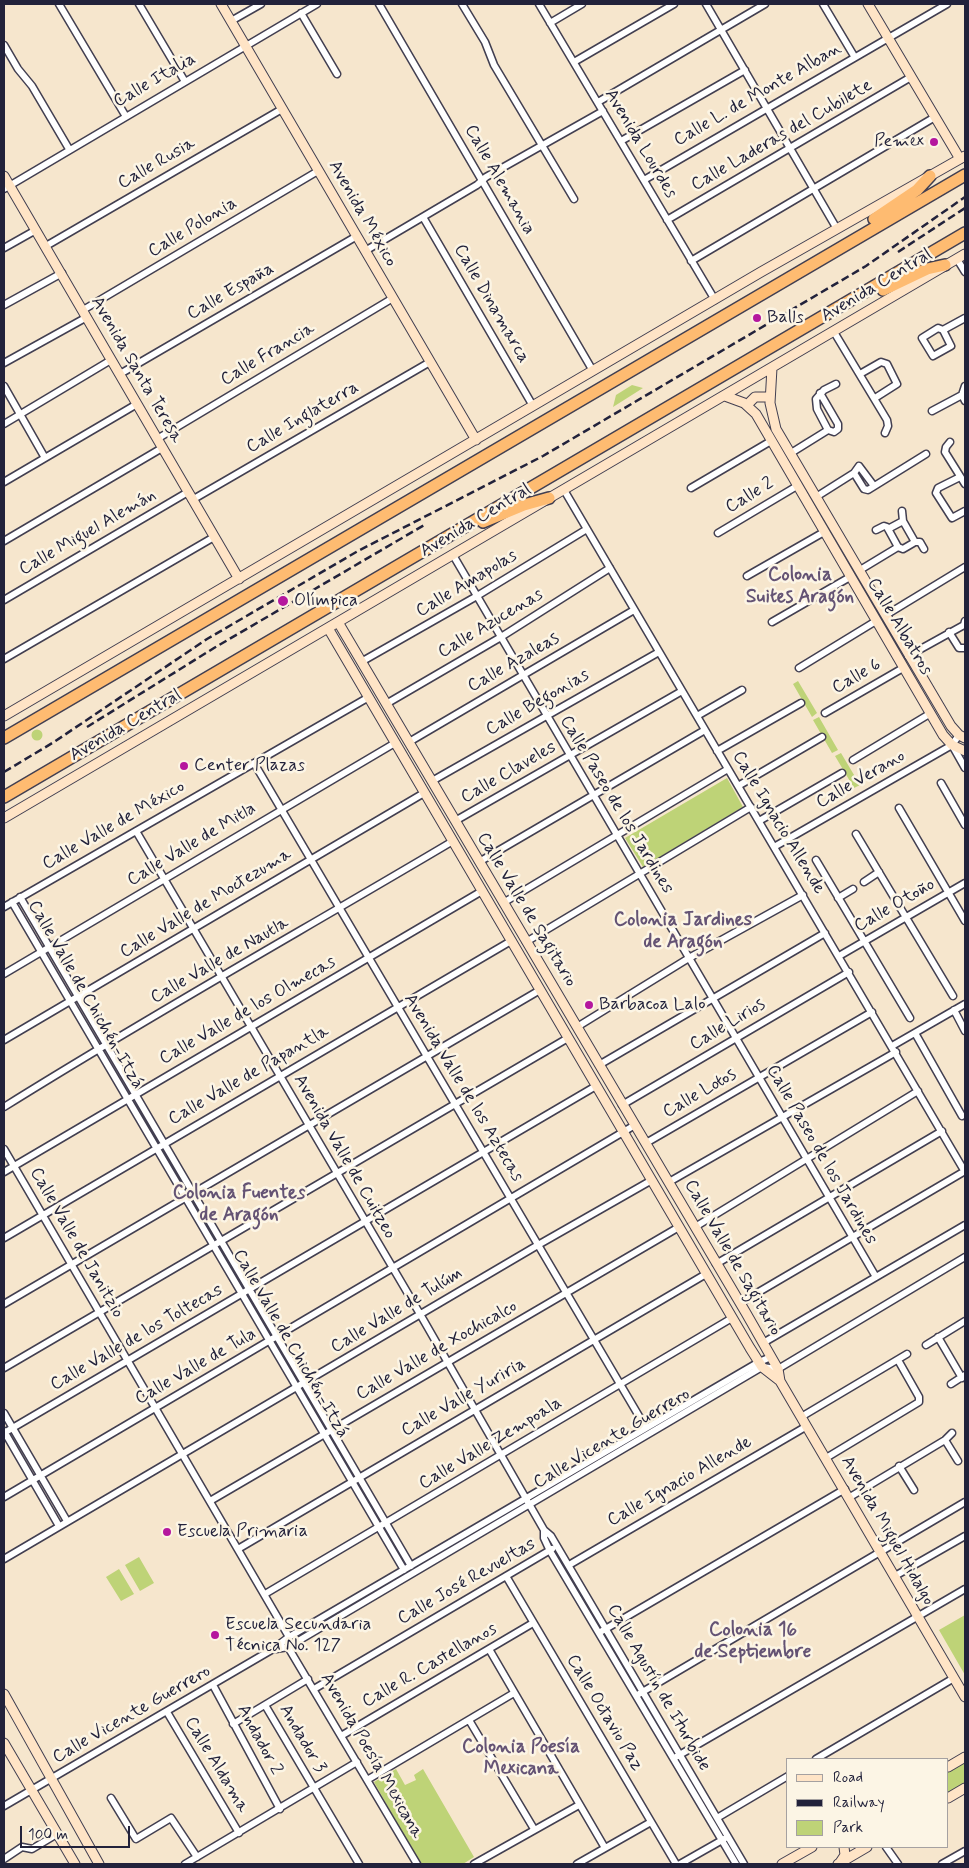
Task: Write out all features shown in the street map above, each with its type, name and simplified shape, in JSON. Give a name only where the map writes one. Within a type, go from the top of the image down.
[{"type":"highway","points":[[4,738],[847,242],[965,175]]},
{"type":"highway","points":[[847,242],[864,226],[917,190],[930,176]]},
{"type":"highway","name":"Avenida Central","points":[[4,797],[965,233]]},
{"type":"highway","points":[[846,304],[927,269],[946,265]]},
{"type":"highway","points":[[458,531],[524,505],[549,498]]},
{"type":"street","points":[[59,4],[125,115]]},
{"type":"street","points":[[139,4],[184,80]]},
{"type":"street","name":"Avenida México","points":[[221,4],[476,440]]},
{"type":"street","points":[[232,21],[261,4]]},
{"type":"street","name":"Calle Italia","points":[[6,187],[184,80],[317,4]]},
{"type":"street","name":"Calle Alemania","points":[[379,4],[593,371]]},
{"type":"street","points":[[462,4],[488,48],[494,65],[574,199]]},
{"type":"street","name":"Avenida Lourdes","points":[[539,4],[715,300]]},
{"type":"street","points":[[550,23],[582,4]]},
{"type":"street","points":[[574,62],[674,4]]},
{"type":"street","points":[[706,4],[837,229]]},
{"type":"street","points":[[598,102],[765,4]]},
{"type":"street","points":[[823,4],[854,56]]},
{"type":"street","points":[[4,716],[963,157],[911,77],[868,4]]},
{"type":"street","name":"Calle L. de Monte Alban","points":[[644,180],[854,56],[947,4]]},
{"type":"street","points":[[301,13],[337,74]]},
{"type":"street","points":[[4,45],[18,69],[32,86],[69,149]]},
{"type":"street","points":[[621,141],[744,70]]},
{"type":"street","name":"Calle Laderas del Cubilete","points":[[668,220],[911,77]]},
{"type":"street","name":"Calle Rusia","points":[[46,246],[282,109]]},
{"type":"street","points":[[365,251],[603,110]]},
{"type":"street","points":[[691,261],[936,117]]},
{"type":"street","name":"Calle Polonia","points":[[4,363],[318,171]]},
{"type":"street","name":"Avenida Santa Teresa","points":[[4,176],[6,187],[46,246],[239,580]]},
{"type":"street","name":"Calle Dinamarca","points":[[423,217],[481,316],[487,330],[533,406]]},
{"type":"street","points":[[4,248],[36,230]]},
{"type":"street","name":"Calle España","points":[[120,374],[357,236]]},
{"type":"street","points":[[961,256],[965,272]]},
{"type":"street","name":"Avenida Central","points":[[4,818],[961,256]]},
{"type":"street","points":[[4,305],[62,273]]},
{"type":"street","name":"Calle Francia","points":[[158,439],[393,298]]},
{"type":"street","points":[[943,330],[951,346],[932,356],[922,338],[938,328],[943,330],[965,318]]},
{"type":"street","points":[[834,332],[875,398],[888,426],[885,433]]},
{"type":"street","points":[[4,424],[111,360]]},
{"type":"street","name":"Calle Inglaterra","points":[[190,496],[430,362]]},
{"type":"street","points":[[860,374],[884,362],[897,384],[875,398]]},
{"type":"street","name":"Calle Albatros","points":[[772,368],[770,397],[776,429],[860,570],[908,656],[951,726],[962,737]]},
{"type":"street","points":[[828,430],[816,407],[816,399],[820,393],[836,384]]},
{"type":"street","points":[[4,386],[45,458]]},
{"type":"street","points":[[932,411],[964,398],[965,386]]},
{"type":"street","points":[[791,453],[828,430],[837,430],[838,424],[820,393]]},
{"type":"street","name":"Calle Albatros","points":[[725,396],[747,406],[756,414],[850,577],[952,746]]},
{"type":"street","points":[[747,406],[755,397],[770,397]]},
{"type":"street","points":[[4,482],[137,404]]},
{"type":"street","points":[[691,488],[772,441]]},
{"type":"street","points":[[950,442],[945,452],[965,484]]},
{"type":"street","points":[[4,541],[162,448]]},
{"type":"street","points":[[854,472],[865,490],[926,454]]},
{"type":"street","points":[[816,497],[860,466],[874,486]]},
{"type":"street","points":[[960,476],[938,488],[936,493],[952,518],[965,511]]},
{"type":"street","name":"Calle 2","points":[[718,532],[797,486]]},
{"type":"street","name":"Calle Ignacio Allende","points":[[564,490],[965,1171]]},
{"type":"street","name":"Calle Miguel Alemán","points":[[4,600],[190,496]]},
{"type":"street","points":[[902,511],[903,521],[915,542]]},
{"type":"street","points":[[888,529],[903,521]]},
{"type":"street","points":[[876,530],[884,526],[903,550],[915,542],[920,542],[924,548]]},
{"type":"street","name":"Calle Amapolas","points":[[361,662],[477,596],[587,529]]},
{"type":"street","points":[[747,576],[824,532]]},
{"type":"street","points":[[4,659],[214,537]]},
{"type":"street","points":[[860,570],[898,546]]},
{"type":"street","name":"Calle Paseo de los Jardines","points":[[453,555],[522,676],[640,873],[876,1277]]},
{"type":"street","points":[[886,615],[965,567]]},
{"type":"street","name":"Calle Azucenas","points":[[386,704],[501,637],[610,568]]},
{"type":"street","points":[[772,622],[850,577]]},
{"type":"street","name":"Calle Azaleas","points":[[409,742],[634,610]]},
{"type":"street","points":[[799,668],[876,621]]},
{"type":"street","name":"Calle Valle de Sagitario","points":[[338,622],[778,1369]]},
{"type":"street","points":[[908,656],[965,624]]},
{"type":"street","name":"Calle Valle de Sagitario","points":[[328,628],[760,1364]]},
{"type":"street","points":[[949,632],[959,648],[965,648]]},
{"type":"street","name":"Calle Begonias","points":[[432,781],[658,652]]},
{"type":"street","name":"Calle 6","points":[[825,713],[904,668]]},
{"type":"street","points":[[697,716],[742,690]]},
{"type":"street","name":"Calle Claveles","points":[[455,821],[682,691]]},
{"type":"street","name":"Calle Valle de México","points":[[4,907],[369,697]]},
{"type":"street","points":[[717,751],[801,702]]},
{"type":"street","points":[[852,760],[931,713]]},
{"type":"street","points":[[479,862],[705,730]]},
{"type":"street","points":[[738,786],[822,737]]},
{"type":"street","name":"Calle Verano","points":[[774,847],[952,746],[962,737]]},
{"type":"street","name":"Calle Valle de Mitla","points":[[4,974],[396,743]]},
{"type":"street","points":[[952,746],[965,751]]},
{"type":"street","points":[[952,746],[965,768]]},
{"type":"street","name":"Avenida Valle de los Aztecas","points":[[254,763],[646,1428]]},
{"type":"street","points":[[503,903],[728,769]]},
{"type":"street","points":[[759,821],[842,773]]},
{"type":"street","points":[[941,783],[965,825]]},
{"type":"street","name":"Calle Valle de Moctezuma","points":[[4,1040],[424,793]]},
{"type":"street","points":[[526,942],[751,808]]},
{"type":"street","points":[[900,808],[965,921]]},
{"type":"street","name":"Avenida Valle de Cuitzeo","points":[[136,831],[526,1497]]},
{"type":"street","points":[[856,834],[953,996]]},
{"type":"street","name":"Calle Valle de Nautla","points":[[4,1107],[99,1048],[222,978],[453,841]]},
{"type":"street","points":[[816,860],[910,1018]]},
{"type":"street","points":[[864,882],[879,872]]},
{"type":"street","name":"Calle Otoño","points":[[839,956],[965,883]]},
{"type":"street","points":[[838,898],[853,889]]},
{"type":"street","name":"Calle Valle de los Olmecas","points":[[4,1172],[128,1097],[482,891]]},
{"type":"street","points":[[577,1027],[689,958],[803,895]]},
{"type":"street","name":"Calle Valle de Chichén-Itzá","points":[[20,897],[411,1566]]},
{"type":"street","name":"Calle Valle de Chichén-Itzá","points":[[12,902],[43,950],[404,1570]]},
{"type":"street","points":[[599,1065],[825,933]]},
{"type":"street","name":"Calle Valle de Papantla","points":[[4,1238],[156,1147],[511,941]]},
{"type":"street","name":"Calle Lirios","points":[[622,1105],[849,972]]},
{"type":"street","points":[[4,1304],[540,990]]},
{"type":"street","points":[[669,1182],[782,1118],[965,1004]]},
{"type":"street","points":[[954,1010],[965,1031]]},
{"type":"street","name":"Calle Lotos","points":[[646,1142],[872,1012]]},
{"type":"street","points":[[915,1034],[962,1116]]},
{"type":"street","points":[[4,1368],[568,1038]]},
{"type":"street","name":"Calle Valle de los Toltecas","points":[[4,1432],[596,1086]]},
{"type":"street","points":[[695,1227],[918,1090]]},
{"type":"street","name":"Calle Valle de Tula","points":[[4,1497],[635,1125]]},
{"type":"street","points":[[716,1264],[942,1130]]},
{"type":"street","name":"Calle Valle de Janitzio","points":[[4,1149],[289,1637]]},
{"type":"street","points":[[740,1303],[965,1171]]},
{"type":"street","name":"Calle Valle de Tulúm","points":[[4,1559],[652,1180]]},
{"type":"street","points":[[763,1343],[965,1224]]},
{"type":"street","name":"Calle Valle de Xochicalco","points":[[210,1501],[679,1227]]},
{"type":"street","points":[[760,1364],[778,1369],[965,1257]]},
{"type":"street","name":"Calle Valle Yuriria","points":[[238,1549],[706,1274]]},
{"type":"street","name":"Calle Valle Zempoala","points":[[265,1594],[387,1524],[732,1318]]},
{"type":"street","points":[[926,1345],[965,1321]]},
{"type":"street","points":[[938,1337],[963,1376],[951,1384]]},
{"type":"street","name":"Calle Ignacio Allende","points":[[568,1565],[804,1422],[907,1354]]},
{"type":"street","name":"Calle Vicente Guerrero","points":[[273,1649],[288,1647],[530,1504],[771,1357]]},
{"type":"street","points":[[826,1458],[919,1402],[919,1397],[898,1360]]},
{"type":"street","name":"Avenida Miguel Hidalgo","points":[[760,1364],[780,1381],[850,1497],[965,1697]]},
{"type":"street","name":"Calle Vicente Guerrero","points":[[4,1806],[167,1712],[273,1649],[289,1637],[526,1497],[760,1364]]},
{"type":"street","name":"Avenida Miguel Hidalgo","points":[[778,1369],[780,1381]]},
{"type":"street","points":[[4,1412],[67,1521]]},
{"type":"street","points":[[4,1432],[59,1526]]},
{"type":"street","points":[[850,1497],[945,1440],[952,1433]]},
{"type":"street","points":[[945,1440],[958,1461]]},
{"type":"street","points":[[899,1466],[914,1490]]},
{"type":"street","points":[[598,1633],[845,1489]]},
{"type":"street","name":"Calle Agustín de Iturbide","points":[[526,1497],[544,1530],[551,1536],[643,1692],[676,1757],[724,1839],[736,1864]]},
{"type":"street","points":[[636,1696],[965,1502]]},
{"type":"street","name":"Calle Agustín de Iturbide","points":[[544,1530],[544,1538],[550,1551],[598,1633],[636,1696],[717,1818],[724,1839],[744,1864]]},
{"type":"street","points":[[895,1576],[965,1536]]},
{"type":"street","name":"Calle José Revueltas","points":[[314,1689],[557,1546]]},
{"type":"street","name":"Calle Octavio Paz","points":[[506,1576],[676,1864]]},
{"type":"street","points":[[676,1757],[965,1589]]},
{"type":"street","name":"Calle R. Castellanos","points":[[342,1736],[534,1623]]},
{"type":"street","points":[[288,1647],[289,1637]]},
{"type":"street","name":"Avenida Poesía Mexicana","points":[[288,1647],[417,1864]]},
{"type":"street","points":[[488,1649],[605,1848]]},
{"type":"street","points":[[818,1758],[954,1678]]},
{"type":"street","points":[[233,1724],[308,1679]]},
{"type":"street","name":"Andador 2","points":[[212,1685],[280,1809]]},
{"type":"street","points":[[368,1780],[514,1693]]},
{"type":"street","points":[[4,1694],[98,1864]]},
{"type":"street","name":"Andador 3","points":[[265,1705],[359,1864]]},
{"type":"street","name":"Calle Aldama","points":[[167,1712],[239,1833]]},
{"type":"street","points":[[469,1720],[534,1829]]},
{"type":"street","points":[[4,1743],[6,1753],[31,1790],[75,1864]]},
{"type":"street","points":[[949,1766],[965,1757]]},
{"type":"street","points":[[111,1798],[136,1839],[171,1818],[192,1862],[357,1762]]},
{"type":"street","points":[[717,1818],[786,1777]]},
{"type":"street","points":[[949,1797],[965,1788]]},
{"type":"street","points":[[474,1864],[579,1805]]},
{"type":"street","points":[[577,1864],[651,1822]]},
{"type":"street","points":[[4,1859],[22,1848],[32,1849],[57,1834]]},
{"type":"street","points":[[680,1864],[724,1839]]},
{"type":"street","points":[[782,1864],[810,1848]]},
{"type":"street","points":[[839,1864],[845,1855],[844,1848]]},
{"type":"street","points":[[839,1864],[865,1848]]},
{"type":"street","points":[[887,1848],[898,1864]]},
{"type":"street","points":[[942,1864],[965,1851]]},
{"type":"green space","points":[[632,385],[643,388],[613,407],[616,395]]},
{"type":"green space","points":[[798,681],[817,713],[812,717],[793,684]]},
{"type":"green space","points":[[819,717],[838,750],[832,753],[813,720]]},
{"type":"green space","points":[[37,729],[43,735],[37,741],[31,735]]},
{"type":"green space","points":[[841,753],[860,785],[854,788],[835,756]]},
{"type":"green space","points":[[727,778],[743,807],[643,867],[625,838]]},
{"type":"green space","points":[[139,1557],[154,1583],[140,1591],[125,1565]]},
{"type":"green space","points":[[119,1569],[134,1594],[121,1601],[106,1577]]},
{"type":"green space","points":[[965,1615],[965,1675],[939,1630]]},
{"type":"green space","points":[[965,1760],[965,1783],[949,1792],[949,1770]]},
{"type":"green space","points":[[396,1769],[405,1785],[416,1780],[414,1775],[423,1769],[474,1857],[463,1864],[420,1864],[374,1782]]},
{"type":"railway","points":[[4,772],[54,742],[207,639],[358,551],[543,456],[866,266],[965,197]]},
{"type":"railway","points":[[898,252],[965,208]]},
{"type":"railway","points":[[87,727],[214,648],[426,524]]},
{"type":"place","name":"Pemex","points":[[934,142]]},
{"type":"place","name":"Balls","points":[[757,318]]},
{"type":"place","name":"Olímpica","points":[[283,601]]},
{"type":"place","name":"Center Plazas","points":[[184,766]]},
{"type":"place","name":"Barbacoa Lalo","points":[[589,1005]]},
{"type":"place","name":"Escuela Primaria","points":[[167,1532]]},
{"type":"place","name":"Escuela Secundaria Técnica No. 127","points":[[215,1635]]},
{"type":"district","name":"Colonia Suites Aragón","points":[[800,587]]},
{"type":"district","name":"Colonia Jardines de Aragón","points":[[683,932]]},
{"type":"district","name":"Colonia Fuentes de Aragón","points":[[239,1205]]},
{"type":"district","name":"Colonia 16 de Septiembre","points":[[753,1642]]},
{"type":"district","name":"Colonia Poesía Mexicana","points":[[521,1759]]}]
